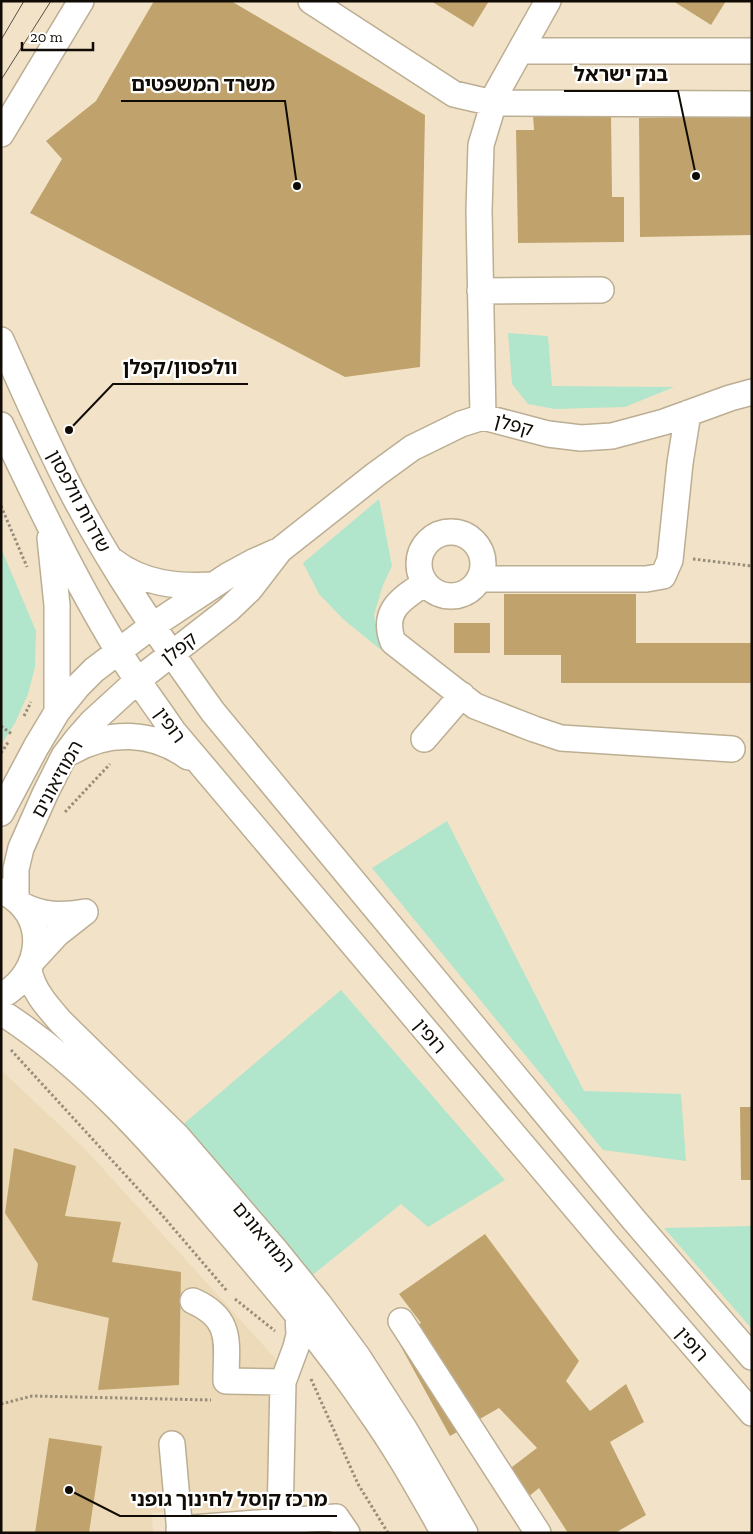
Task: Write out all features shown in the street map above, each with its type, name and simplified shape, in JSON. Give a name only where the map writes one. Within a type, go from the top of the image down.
[{"type":"street","points":[[1,134],[81,1]]},
{"type":"street","points":[[311,1],[454,94],[493,103],[752,104]]},
{"type":"street","points":[[482,417],[479,210],[481,146],[493,103],[548,1]]},
{"type":"street","points":[[520,51],[752,50]]},
{"type":"street","points":[[480,291],[601,290]]},
{"type":"street","name":"שדרות וולפסון","points":[[1,340],[67,483],[109,558],[171,654]]},
{"type":"street","name":"קפלן","points":[[138,680],[228,610],[250,589],[280,550],[374,475],[412,448],[461,424],[482,417],[548,434],[581,438],[612,436],[664,422],[752,392]]},
{"type":"street","points":[[480,579],[646,579],[663,576],[670,556],[680,463],[688,413]]},
{"type":"street","name":"שדרות וולפסון","points":[[1,426],[79,582],[118,651]]},
{"type":"street","points":[[46,518],[54,567],[57,605],[57,712]]},
{"type":"street","points":[[452,532],[472,540],[482,557],[480,579],[464,593],[454,596],[443,595],[433,591],[425,583],[420,573],[419,562],[424,547],[432,539],[452,532]]},
{"type":"street","name":"קפלן","points":[[152,626],[253,562],[280,550]]},
{"type":"street","points":[[109,558],[124,569],[150,580],[188,586],[213,586]]},
{"type":"street","points":[[425,583],[405,596],[390,615],[388,630],[393,642],[475,706],[561,738],[732,749]]},
{"type":"street","name":"המוזיאונים","points":[[1,813],[57,712],[89,675],[152,626]]},
{"type":"street","name":"רופין","points":[[118,651],[173,731],[606,1244],[752,1413]]},
{"type":"street","name":"רופין","points":[[171,654],[225,727],[634,1220],[752,1357]]},
{"type":"street","name":"המוזיאונים","points":[[13,898],[16,869],[21,848],[64,756],[92,722],[138,680]]},
{"type":"street","points":[[424,739],[462,695]]},
{"type":"street","points":[[64,756],[85,744],[101,739],[140,736],[158,740],[182,752],[204,768]]},
{"type":"street","points":[[13,898],[31,920],[36,941],[31,965]]},
{"type":"street","points":[[1,996],[13,990],[22,981],[31,965],[57,934],[85,912],[51,915],[31,910],[13,898]]},
{"type":"street","name":"המוזיאונים","points":[[31,965],[34,987],[61,1022],[178,1136],[319,1304],[358,1357],[405,1430],[465,1533]]},
{"type":"street","name":"המוזיאונים","points":[[1,1012],[49,1045],[77,1069],[184,1180],[298,1315],[370,1411],[403,1462],[444,1533]]},
{"type":"street","points":[[193,1301],[205,1306],[218,1318],[226,1331],[226,1381],[283,1382]]},
{"type":"street","points":[[280,1521],[283,1382],[299,1335],[298,1315]]},
{"type":"street","points":[[401,1321],[538,1533]]},
{"type":"street","points":[[172,1444],[179,1531],[336,1516],[347,1533]]},
{"type":"path","points":[[1,506],[30,575]]},
{"type":"path","points":[[670,556],[752,566]]},
{"type":"path","points":[[22,718],[31,702]]},
{"type":"path","points":[[1,726],[13,735]]},
{"type":"path","points":[[1,753],[18,727]]},
{"type":"path","points":[[62,816],[107,766],[112,763]]},
{"type":"path","points":[[6,1046],[162,1215],[232,1296],[296,1347],[358,1484],[388,1533]]},
{"type":"path","points":[[1,1404],[32,1396],[211,1401],[226,1381]]},
{"type":"shaded area","points":[[1,1070],[85,1149],[275,1358],[279,1505],[152,1513],[153,1533],[1,1533]]},
{"type":"green space","points":[[508,333],[548,336],[552,386],[674,387],[625,407],[555,409],[528,404],[512,384]]},
{"type":"green space","points":[[379,499],[392,566],[383,585],[374,615],[381,650],[343,619],[319,594],[303,563]]},
{"type":"green space","points":[[1,548],[36,631],[35,667],[28,694],[15,723],[1,745]]},
{"type":"green space","points":[[447,821],[584,1091],[681,1094],[686,1161],[603,1150],[372,868]]},
{"type":"green space","points":[[341,990],[505,1180],[428,1227],[401,1204],[310,1277],[181,1126]]},
{"type":"green space","points":[[752,1226],[752,1329],[664,1228]]},
{"type":"building","points":[[154,1],[231,1],[425,115],[420,367],[345,377],[30,213],[62,159],[46,141],[96,101]]},
{"type":"building","points":[[431,1],[489,1],[473,27]]},
{"type":"building","points":[[673,1],[726,1],[711,25]]},
{"type":"building","points":[[611,114],[612,197],[624,197],[624,242],[518,243],[516,130],[534,130],[533,115]]},
{"type":"building","points":[[752,116],[752,235],[640,237],[639,118]]},
{"type":"building","points":[[504,594],[636,594],[636,643],[752,643],[752,683],[561,683],[561,655],[504,655]]},
{"type":"building","points":[[454,623],[490,623],[490,653],[454,653]]},
{"type":"building","points":[[740,1107],[752,1107],[752,1180],[741,1180]]},
{"type":"building","points":[[14,1148],[76,1166],[65,1216],[121,1222],[112,1262],[181,1272],[179,1385],[98,1390],[109,1318],[32,1300],[38,1264],[5,1213]]},
{"type":"building","points":[[485,1234],[579,1361],[566,1381],[590,1411],[626,1384],[644,1422],[610,1442],[646,1515],[615,1533],[568,1533],[539,1488],[516,1507],[495,1480],[537,1448],[499,1408],[450,1436],[394,1334],[421,1323],[399,1294]]},
{"type":"building","points":[[49,1438],[102,1446],[89,1533],[35,1533]]},
{"type":"tram line","points":[[1,40],[24,1]]},
{"type":"tram line","points":[[1,80],[51,1]]},
{"type":"place","name":"בנק ישראל","points":[[696,176]]},
{"type":"place","name":"משרד המשפטים","points":[[297,186]]},
{"type":"place","name":"וולפסון/קפלן","points":[[69,430]]},
{"type":"place","name":"מרכז קוסל לחינוך גופני","points":[[69,1490]]}]
